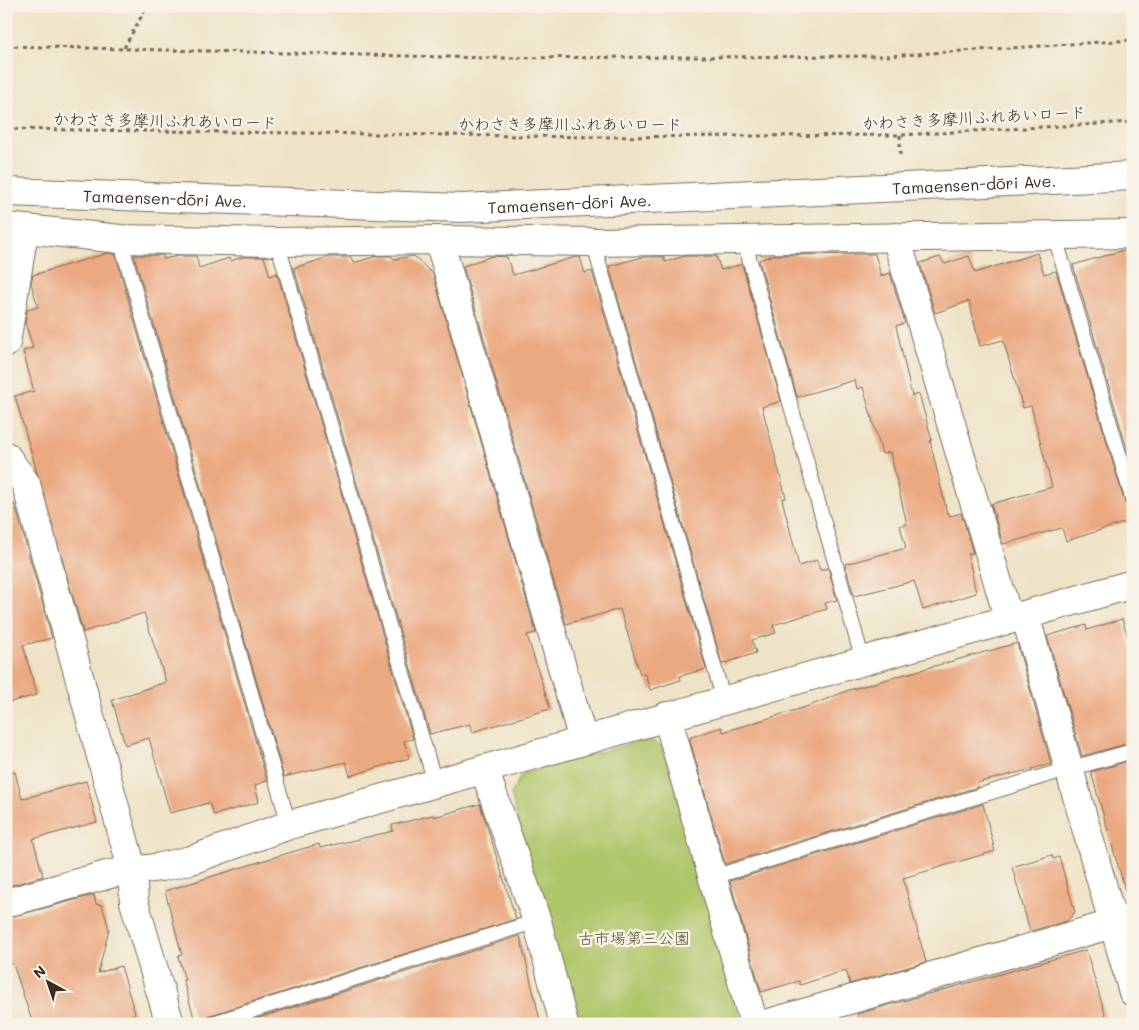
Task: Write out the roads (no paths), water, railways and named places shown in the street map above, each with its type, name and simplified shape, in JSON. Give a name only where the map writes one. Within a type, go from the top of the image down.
[{"type":"street","name":"Tamaensen-dōri Ave.","points":[[6,192],[462,208],[1133,176]]},
{"type":"street","points":[[6,343],[15,229],[120,239],[277,242],[440,240],[593,242],[896,237],[1055,237],[1133,234]]},
{"type":"street","points":[[896,237],[1017,617],[1123,921],[1133,992]]},
{"type":"street","points":[[440,240],[584,740]]},
{"type":"street","points":[[6,456],[26,484],[132,869],[134,902],[170,1024]]},
{"type":"street","points":[[6,903],[132,869],[161,867],[191,860],[289,825],[1133,584]]},
{"type":"street","points":[[667,716],[754,1024]]},
{"type":"street","points":[[484,769],[537,921],[564,1024]]},
{"type":"street","points":[[766,1024],[1123,921]]},
{"type":"lane","points":[[1055,237],[1133,501]]},
{"type":"lane","points":[[120,239],[289,825]]},
{"type":"lane","points":[[744,240],[863,661]]},
{"type":"lane","points":[[277,242],[435,783]]},
{"type":"lane","points":[[593,242],[724,700]]},
{"type":"lane","points":[[713,878],[1133,751]]},
{"type":"lane","points":[[210,1024],[537,921]]},
{"type":"park label","name":"古市場第三公園","points":[[634,937]]}]
